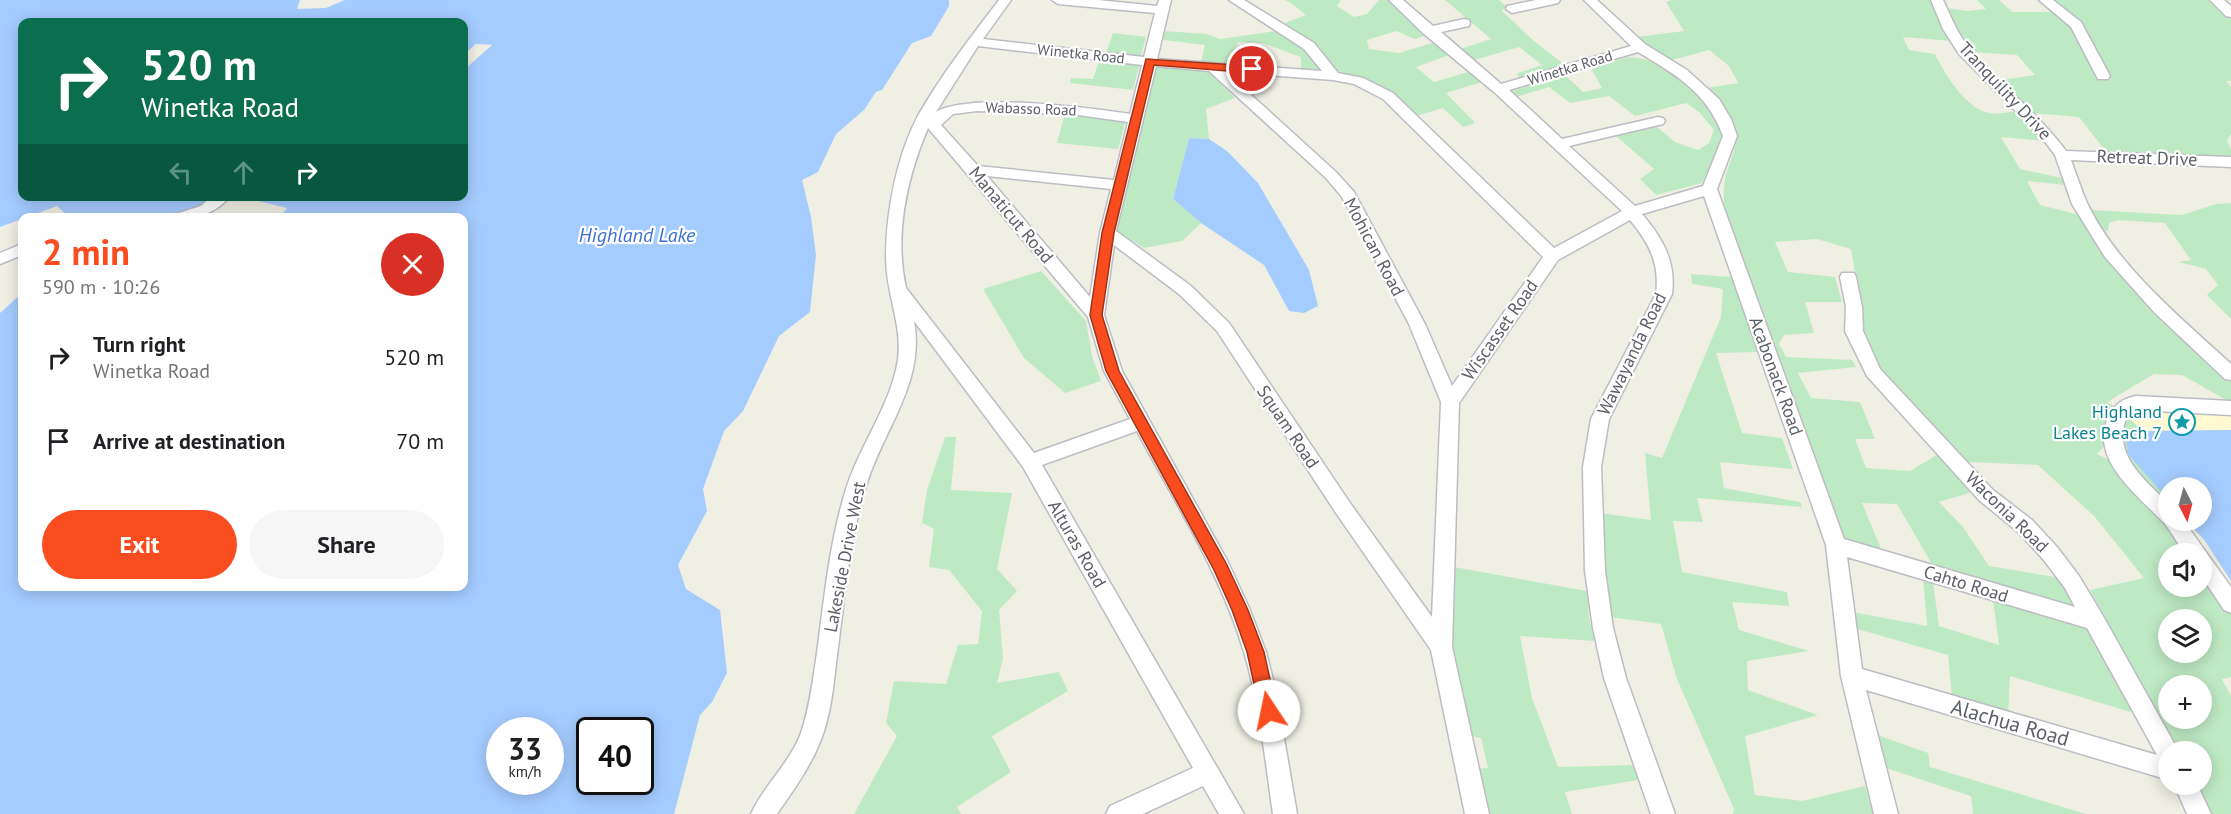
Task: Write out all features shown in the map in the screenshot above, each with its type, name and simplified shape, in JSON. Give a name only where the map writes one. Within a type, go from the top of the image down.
[{"type":"street","name":"Lakeside Drive West","points":[[763,814],[804,753],[819,707],[833,607],[854,496],[867,455],[902,382],[908,354],[908,335],[894,261],[897,198],[904,168],[973,42],[1005,0]]},
{"type":"street","points":[[1058,0],[1163,5],[1108,233],[1096,315],[1113,371],[1221,568],[1256,652],[1265,691],[1285,814]]},
{"type":"street","points":[[1235,0],[1309,46],[1333,76],[1358,81],[1388,96],[1552,256],[1632,212],[1709,189],[1730,136],[1724,119],[1714,102],[1697,85],[1663,60],[1640,47],[1590,0]]},
{"type":"street","name":"Wawayanda Road","points":[[1395,0],[1499,89],[1632,212],[1650,233],[1663,254],[1668,277],[1664,294],[1600,419],[1592,467],[1595,571],[1603,628],[1615,678],[1663,814]]},
{"type":"street","points":[[1512,9],[1554,0]]},
{"type":"street","name":"Tranquility Drive","points":[[1937,0],[1950,29],[1964,51],[2048,136],[2062,155],[2080,204],[2111,254],[2160,308],[2231,374]]},
{"type":"street","points":[[2045,0],[2076,25],[2103,76]]},
{"type":"street","points":[[2216,0],[2231,13]]},
{"type":"street","points":[[1429,31],[1464,22]]},
{"type":"street","name":"Winetka Road","points":[[973,42],[1150,62],[1333,76]]},
{"type":"street","name":"Winetka Road","points":[[1499,89],[1640,47]]},
{"type":"street","name":"Mohican Road","points":[[1212,66],[1331,175],[1349,195],[1417,324],[1450,402]]},
{"type":"street","name":"Wabasso Road","points":[[929,120],[950,110],[977,107],[1071,110],[1135,119]]},
{"type":"street","name":"Manaticut Road","points":[[929,120],[1096,315]]},
{"type":"street","points":[[1559,144],[1658,121]]},
{"type":"street","name":"Retreat Drive","points":[[2062,155],[2231,162]]},
{"type":"street","points":[[974,170],[1120,186]]},
{"type":"street","name":"Acabonack Road","points":[[1709,189],[1836,545],[1852,676],[1886,814]]},
{"type":"street","points":[[195,213],[206,209],[216,201]]},
{"type":"street","name":"Squam Road","points":[[1108,233],[1185,290],[1223,327],[1337,498],[1441,647]]},
{"type":"street","points":[[0,259],[18,251]]},
{"type":"street","name":"Wiscasset Road","points":[[1450,402],[1552,256]]},
{"type":"street","name":"Waconia Road","points":[[1848,277],[1854,306],[1854,331],[1873,372],[1986,495],[2025,526],[2050,553],[2072,582],[2096,622],[2162,741]]},
{"type":"street","name":"Alturas Road","points":[[898,289],[1030,462],[1232,814]]},
{"type":"street","points":[[1450,402],[1441,647],[1477,814]]},
{"type":"street","points":[[2158,505],[2115,453],[2111,431],[2120,410],[2126,405],[2136,403],[2231,408]]},
{"type":"street","points":[[1030,462],[1142,422]]},
{"type":"street","points":[[2180,531],[2190,543]]},
{"type":"street","name":"Cahto Road","points":[[1836,545],[2096,622]]},
{"type":"street","points":[[2212,576],[2231,604]]},
{"type":"street","name":"Alachua Road","points":[[1852,676],[2158,766]]},
{"type":"street","points":[[1118,814],[1208,772]]},
{"type":"street","points":[[2190,795],[2199,814]]},
{"type":"green space","points":[[1284,0],[1341,0],[1337,6],[1354,17],[1367,14],[1379,0],[1389,0],[1427,35],[1415,39],[1396,31],[1367,40],[1369,49],[1399,53],[1432,43],[1449,55],[1416,67],[1434,82],[1468,72],[1482,82],[1446,93],[1475,123],[1463,127],[1443,108],[1416,116],[1398,100],[1371,82],[1337,71],[1319,47],[1282,24],[1306,15]]},
{"type":"green space","points":[[1445,0],[1499,0],[1506,6],[1502,11],[1534,41],[1565,65],[1521,78],[1516,74],[1542,65],[1519,47],[1471,61],[1457,50],[1491,39]]},
{"type":"green space","points":[[1672,0],[1932,0],[1951,41],[1903,37],[1909,50],[1935,54],[1957,89],[1980,110],[1996,114],[2018,111],[2045,141],[2001,137],[2020,169],[2062,178],[2066,185],[2027,181],[2040,205],[2080,215],[2231,379],[2231,401],[2228,401],[2182,375],[2154,374],[2107,402],[2114,406],[2105,429],[2105,445],[2097,454],[2112,461],[2158,515],[2158,531],[2172,531],[2182,543],[2158,543],[2158,597],[2212,597],[2212,584],[2231,612],[2231,677],[2222,679],[2231,696],[2231,814],[2208,814],[2200,795],[2212,795],[2212,741],[2173,741],[2167,729],[2212,729],[2212,675],[2158,675],[2158,713],[2090,590],[2144,578],[2094,516],[2038,465],[1967,462],[1899,392],[1886,377],[1866,343],[1851,249],[1817,239],[1775,242],[1788,272],[1835,277],[1842,302],[1805,302],[1814,333],[1784,335],[1779,344],[1786,357],[1852,360],[1856,367],[1798,373],[1811,398],[1860,402],[1875,439],[1855,439],[1866,468],[1910,471],[1940,453],[1976,491],[1939,502],[1963,527],[1989,566],[2060,578],[2078,605],[2074,610],[1933,566],[1897,504],[1862,503],[1882,551],[1840,537],[1742,268],[1728,223],[1724,189],[1726,173],[1735,148],[1734,123],[1725,107],[1707,88],[1738,83],[1729,66],[1709,50],[1672,60],[1647,47],[1637,37],[1684,31],[1666,2]]},
{"type":"green space","points":[[1977,0],[1999,0],[2012,12],[2055,12],[2051,0],[2210,0],[2231,19],[2231,81],[2226,81],[2231,87],[2231,134],[2227,141],[2231,149],[2231,160],[2107,153],[2079,117],[2032,113],[2006,89],[2001,80],[2035,75],[2017,55],[1971,52],[1962,41],[1947,8],[1967,11],[1986,9]]},
{"type":"green space","points":[[1164,31],[1206,34],[1220,39],[1276,31],[1303,46],[1322,70],[1301,70],[1301,57],[1262,43],[1238,42],[1229,63],[1201,62],[1205,45],[1163,40]]},
{"type":"green space","points":[[1113,33],[1146,37],[1141,56],[1106,53]]},
{"type":"green space","points":[[1628,57],[1652,62],[1683,80],[1718,120],[1722,132],[1721,141],[1702,183],[1656,195],[1640,179],[1654,169],[1616,136],[1656,126],[1675,142],[1698,150],[1709,143],[1714,130],[1699,112],[1686,103],[1635,116],[1609,96],[1570,103],[1549,87],[1516,97],[1509,92],[1565,75],[1583,92],[1602,88],[1591,68]]},
{"type":"green space","points":[[1099,61],[1139,65],[1133,90],[1070,83],[1071,78],[1093,79]]},
{"type":"green space","points":[[1156,65],[1208,71],[1235,98],[1206,109],[1209,139],[1189,138],[1173,199],[1201,223],[1182,241],[1144,248],[1117,231]]},
{"type":"green space","points":[[1065,113],[1125,123],[1118,149],[1057,143]]},
{"type":"green space","points":[[2231,203],[2231,319],[2207,295],[2218,285],[2206,269],[2179,262],[2191,260],[2165,223],[2118,220],[2109,223],[2108,231],[2103,231],[2090,210],[2182,215],[2216,204]]},
{"type":"green space","points":[[1041,271],[1086,321],[1092,356],[1101,381],[1065,393],[1024,358],[983,289]]},
{"type":"green space","points":[[1691,274],[1731,277],[1759,352],[1716,353],[1742,433],[1782,438],[1793,469],[1720,462],[1724,488],[1800,502],[1802,507],[1697,498],[1703,522],[1673,521],[1682,572],[1787,592],[1789,606],[1732,602],[1739,630],[1809,651],[1747,661],[1748,690],[1818,715],[1745,736],[1755,795],[1802,801],[1865,786],[1873,814],[1733,814],[1734,809],[1677,679],[1661,624],[1610,617],[1603,572],[1600,513],[1651,520],[1645,453],[1662,458],[1721,317],[1723,289],[1692,284]]},
{"type":"green space","points":[[2125,414],[2143,431],[2126,435],[2158,488],[2158,499],[2120,453]]},
{"type":"green space","points":[[945,437],[956,437],[951,490],[1012,493],[997,569],[1017,591],[999,610],[1003,658],[997,683],[1059,672],[1068,691],[992,736],[1011,772],[957,807],[961,814],[854,814],[897,736],[886,723],[894,681],[946,684],[958,645],[978,644],[982,611],[949,570],[929,567],[934,529],[922,523],[927,490]]},
{"type":"green space","points":[[1454,567],[1587,591],[1589,618],[1595,641],[1520,636],[1532,698],[1558,767],[1633,765],[1638,780],[1565,792],[1572,814],[1484,814],[1473,769],[1488,768],[1481,738],[1466,735],[1451,657]]},
{"type":"green space","points":[[1923,578],[1933,582],[1939,626],[1999,645],[1993,601],[2093,631],[2141,715],[2010,676],[2008,715],[1952,699],[1948,655],[1854,628],[1852,612],[1927,626]]},
{"type":"green space","points":[[1877,735],[1928,753],[1930,767],[2086,814],[1973,814],[1971,796],[1886,768]]},
{"type":"sand","name":"Highland Lakes Beach 7","points":[[2135,409],[2231,414],[2231,430],[2143,431],[2125,414]]},
{"type":"water","name":"Highland Lake","points":[[0,0],[300,0],[297,9],[326,8],[345,0],[949,0],[949,6],[931,36],[912,43],[882,90],[876,92],[864,110],[836,134],[818,172],[802,180],[811,217],[816,255],[810,312],[779,336],[743,411],[724,431],[703,489],[707,511],[678,565],[686,589],[720,610],[727,673],[712,702],[700,715],[674,814],[0,814],[0,313],[18,297],[18,591],[468,591],[468,213],[283,213],[287,208],[258,201],[468,201],[468,66],[492,45],[476,44],[468,51],[468,18],[18,18],[18,201],[212,201],[189,213],[65,213],[57,206],[38,213],[18,213],[18,220],[0,227]]},
{"type":"water","points":[[1189,138],[1209,139],[1227,151],[1258,183],[1309,270],[1318,306],[1304,313],[1289,311],[1264,265],[1201,223],[1173,199]]},
{"type":"water","points":[[2231,430],[2231,581],[2212,552],[2212,543],[2206,543],[2196,531],[2212,531],[2212,477],[2158,477],[2158,488],[2128,454],[2126,435],[2143,431]]},
{"type":"place","name":"Highland Lakes Beach 7","points":[[2182,422]]},
{"type":"route","points":[[1252,69],[1150,62],[1108,233],[1096,315],[1113,371],[1221,568],[1240,610],[1256,652],[1269,711]]}]
